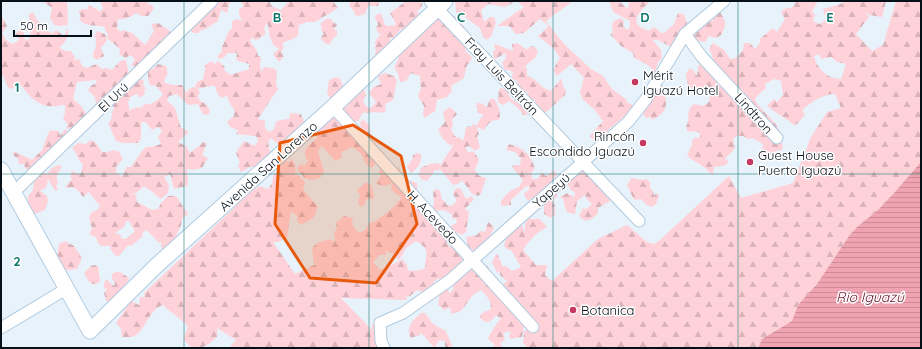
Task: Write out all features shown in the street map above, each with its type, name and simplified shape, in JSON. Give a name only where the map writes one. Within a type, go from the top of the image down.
[{"type":"street","name":"El Urú","points":[[13,193],[212,1]]},
{"type":"street","name":"Yapeyú","points":[[382,344],[380,322],[403,313],[450,280],[628,122],[646,99],[685,34],[724,1]]},
{"type":"street","name":"Avenida San Lorenzo","points":[[66,289],[90,331],[156,266],[333,108],[437,3]]},
{"type":"street","name":"Fray Luis Beltrán","points":[[437,3],[582,162],[639,221]]},
{"type":"street","name":"Lindtron","points":[[685,34],[702,56],[777,138]]},
{"type":"street","name":"H. Acevedo","points":[[333,108],[474,260],[533,327]]},
{"type":"street","points":[[1,170],[66,289],[1,328]]},
{"type":"highlighted area","points":[[353,125],[401,156],[417,224],[376,283],[310,278],[275,224],[280,143]]},
{"type":"green space","points":[[42,1],[67,1],[68,25],[54,25],[50,18],[52,8]]},
{"type":"green space","points":[[100,1],[148,1],[148,4],[152,5],[154,9],[148,16],[142,16],[136,13],[128,18],[118,19],[117,29],[122,32],[123,30],[132,33],[145,45],[154,31],[151,24],[158,23],[170,31],[171,36],[140,67],[131,66],[135,59],[130,55],[126,58],[119,54],[120,49],[107,38],[108,34],[105,27],[88,25],[79,19],[81,16],[78,12],[83,9],[88,9],[88,5],[97,9],[98,11],[101,11],[103,8]]},
{"type":"green space","points":[[205,1],[230,1],[227,13],[221,10],[218,21],[202,31],[201,29],[199,33],[194,33],[191,31],[194,26],[193,22]]},
{"type":"green space","points":[[240,1],[269,1],[272,6],[281,10],[289,1],[333,1],[338,8],[315,22],[307,22],[299,25],[298,35],[295,38],[282,43],[284,48],[281,51],[284,56],[279,62],[273,54],[279,49],[273,44],[267,22],[264,29],[266,33],[259,39],[255,40],[252,37],[250,41],[257,51],[258,56],[261,57],[261,72],[264,67],[273,68],[277,71],[276,84],[278,90],[258,119],[265,121],[265,128],[269,132],[274,129],[276,122],[289,119],[290,113],[301,114],[304,121],[287,137],[288,143],[278,144],[271,138],[268,142],[269,150],[274,154],[258,167],[250,167],[241,172],[238,166],[240,163],[236,153],[244,141],[255,146],[258,141],[256,136],[236,134],[238,130],[230,127],[227,122],[234,116],[234,109],[227,96],[221,98],[217,93],[215,86],[198,89],[200,93],[198,95],[199,100],[208,107],[210,112],[208,115],[203,114],[198,104],[188,105],[177,94],[169,96],[167,101],[175,108],[181,128],[187,130],[188,133],[178,142],[186,146],[190,153],[203,142],[207,143],[202,155],[208,158],[202,168],[194,170],[187,169],[187,186],[174,189],[170,174],[164,177],[169,185],[168,193],[161,199],[144,186],[136,193],[132,193],[136,195],[137,202],[152,210],[158,209],[161,203],[168,196],[176,196],[188,214],[182,219],[173,243],[162,251],[161,242],[158,242],[146,230],[142,234],[143,236],[131,246],[128,245],[119,256],[116,256],[110,249],[111,246],[101,246],[96,237],[89,234],[92,229],[89,217],[91,213],[98,209],[100,205],[95,201],[89,192],[83,197],[75,188],[65,187],[72,179],[70,176],[72,171],[79,174],[81,173],[83,164],[72,148],[78,143],[86,144],[90,140],[95,142],[102,152],[114,150],[119,152],[123,159],[116,167],[116,172],[123,177],[123,173],[127,167],[131,167],[146,147],[161,144],[158,137],[162,131],[158,127],[152,130],[146,122],[141,122],[141,139],[138,143],[123,143],[116,141],[108,123],[111,120],[112,114],[114,113],[111,113],[114,109],[112,102],[100,105],[96,104],[95,97],[88,90],[92,85],[97,83],[96,80],[77,82],[73,99],[81,106],[87,115],[73,130],[66,128],[68,125],[63,118],[65,106],[43,105],[29,95],[21,85],[10,89],[1,72],[1,15],[7,26],[2,33],[6,40],[12,44],[17,42],[19,39],[16,34],[22,29],[24,38],[26,40],[29,39],[31,28],[29,14],[33,12],[37,20],[42,24],[44,30],[52,34],[56,30],[64,36],[68,28],[67,39],[60,47],[66,51],[71,51],[75,57],[74,60],[79,59],[82,66],[87,68],[96,64],[102,69],[106,68],[112,70],[120,61],[126,60],[130,80],[137,76],[144,81],[143,86],[146,88],[144,91],[145,94],[140,98],[137,94],[130,97],[128,103],[129,110],[138,107],[141,108],[145,104],[153,103],[163,94],[156,86],[150,85],[148,79],[148,70],[153,69],[158,64],[166,66],[167,73],[164,80],[165,83],[182,85],[187,93],[188,90],[193,87],[197,88],[195,86],[197,82],[203,79],[205,65],[211,61],[215,64],[218,61],[225,67],[224,70],[230,75],[249,69],[249,64],[236,60],[237,53],[227,53],[225,57],[220,59],[217,57],[222,51],[227,34],[232,28],[232,21],[237,19],[242,21],[239,14],[239,9],[244,6]],"holes":[[[128,220],[135,231],[126,239],[121,238],[121,235],[115,233],[124,227]]]},
{"type":"green space","points":[[350,1],[379,1],[378,6],[368,6],[365,14],[358,16],[355,15],[349,5]]},
{"type":"green space","points":[[406,1],[419,1],[423,4],[417,11],[420,16],[410,27],[400,30],[394,38],[390,38],[390,43],[378,57],[375,55],[376,50],[374,47],[376,46],[375,42],[380,35],[382,35],[376,29],[378,25],[375,17],[376,15],[381,13],[385,25],[394,26],[396,24],[390,13]]},
{"type":"green space","points":[[455,1],[488,1],[488,3],[489,1],[516,1],[505,7],[488,4],[481,10],[484,22],[490,17],[494,17],[496,23],[492,33],[493,34],[487,40],[483,37],[480,28],[463,15],[456,12]]},
{"type":"green space","points":[[516,1],[573,1],[546,21],[564,44],[591,69],[603,76],[612,89],[634,106],[634,108],[607,131],[597,145],[590,136],[603,121],[594,109],[583,100],[580,92],[584,78],[571,64],[557,76],[553,70],[560,58],[554,49],[538,36],[549,26],[540,19],[524,33],[516,34],[509,26],[497,26],[524,7]]},
{"type":"green space","points":[[609,1],[619,1],[628,9],[629,1],[651,1],[640,12],[637,18],[638,25],[649,31],[653,27],[658,29],[659,32],[664,33],[674,24],[678,13],[685,16],[687,26],[675,45],[671,47],[658,40],[653,40],[661,50],[662,58],[658,62],[655,73],[649,66],[634,58],[633,53],[621,46],[610,34],[613,33],[612,24],[615,20],[621,18],[624,21],[623,26],[627,30],[630,27],[630,21],[613,12]]},
{"type":"green space","points":[[796,1],[818,1],[812,11],[815,15],[813,20],[820,24],[826,19],[823,9],[846,1],[886,1],[882,17],[869,15],[865,11],[869,17],[856,34],[872,51],[883,45],[896,1],[921,1],[921,162],[879,209],[857,227],[849,236],[817,284],[798,305],[792,321],[762,339],[758,348],[527,348],[523,343],[524,332],[528,328],[537,329],[525,308],[526,314],[522,337],[510,339],[509,335],[511,331],[503,333],[505,339],[502,343],[499,343],[501,344],[502,348],[492,348],[495,344],[488,338],[501,319],[496,315],[491,321],[485,322],[480,318],[484,312],[491,309],[487,296],[481,290],[473,295],[461,311],[451,314],[450,307],[444,310],[438,305],[439,294],[448,286],[449,294],[454,288],[451,284],[441,282],[438,278],[434,282],[433,291],[425,293],[417,290],[410,296],[406,297],[407,300],[341,298],[372,330],[372,324],[376,323],[384,332],[390,348],[229,348],[236,340],[217,328],[217,337],[206,346],[192,348],[183,339],[188,327],[183,321],[163,305],[153,312],[136,335],[131,337],[122,337],[121,329],[116,323],[131,301],[139,305],[140,297],[145,297],[144,293],[234,208],[233,204],[254,185],[256,189],[259,186],[268,189],[272,183],[274,173],[277,172],[276,165],[283,160],[291,162],[290,158],[295,165],[295,174],[305,182],[303,189],[317,205],[315,215],[301,225],[297,221],[297,216],[291,211],[287,237],[279,242],[273,242],[295,274],[318,263],[314,264],[312,248],[317,243],[331,239],[334,243],[334,233],[337,228],[336,223],[344,216],[352,218],[353,226],[359,233],[365,230],[369,223],[378,220],[396,204],[402,197],[391,189],[392,183],[384,186],[376,183],[381,176],[379,172],[381,167],[393,170],[399,167],[400,177],[417,183],[417,192],[446,233],[446,240],[449,247],[465,247],[466,269],[479,264],[488,266],[490,269],[489,274],[498,280],[502,285],[507,281],[500,275],[500,271],[497,273],[492,262],[497,253],[503,267],[506,266],[512,271],[521,267],[511,250],[508,250],[504,246],[507,234],[504,227],[522,225],[525,233],[525,224],[528,219],[540,219],[547,227],[540,231],[523,250],[536,265],[547,265],[545,275],[552,281],[598,239],[627,225],[647,242],[654,244],[729,176],[741,198],[793,183],[811,137],[827,112],[841,108],[835,94],[822,97],[809,104],[802,110],[805,115],[797,124],[794,125],[767,106],[774,99],[777,102],[783,95],[781,81],[774,79],[765,84],[766,88],[757,96],[755,100],[778,127],[780,132],[777,138],[783,145],[782,150],[763,158],[761,155],[763,144],[755,139],[737,136],[733,139],[735,148],[725,159],[728,160],[727,164],[714,167],[713,175],[687,155],[695,137],[700,138],[700,134],[698,132],[687,131],[686,127],[691,106],[694,104],[703,106],[709,102],[710,96],[705,90],[700,88],[696,89],[695,94],[690,93],[686,74],[690,68],[697,76],[698,66],[702,63],[713,67],[712,55],[709,49],[713,43],[724,50],[730,59],[736,58],[743,50],[744,43],[750,43],[755,49],[760,43],[760,39],[773,28],[777,32],[785,19],[781,12],[784,9],[793,7]],"holes":[[[819,54],[821,59],[831,57],[837,62],[846,64],[841,79],[836,79],[820,69],[814,56]],[[416,241],[426,250],[425,268],[408,271],[407,265],[402,259],[386,268],[379,269],[373,262],[379,255],[386,255],[386,251],[395,254],[398,260],[406,248]]]},
{"type":"green space","points":[[446,12],[462,23],[466,32],[466,51],[464,53],[467,52],[472,57],[467,65],[464,78],[451,86],[452,91],[447,97],[437,100],[435,111],[424,118],[424,106],[418,96],[421,88],[420,76],[411,73],[406,81],[400,82],[394,67],[399,57],[401,38]]},
{"type":"green space","points":[[720,12],[725,21],[725,27],[721,35],[716,38],[709,36],[705,42],[697,41],[694,36],[696,28],[710,19],[713,22],[715,13]]},
{"type":"green space","points":[[326,19],[331,19],[337,25],[334,29],[337,31],[337,36],[334,37],[329,45],[321,39],[324,34],[321,30],[322,27],[320,24]]},
{"type":"green space","points":[[97,31],[105,34],[107,40],[101,48],[104,56],[97,60],[94,58],[93,53],[96,46],[96,38],[94,37]]},
{"type":"green space","points":[[517,43],[526,49],[529,49],[531,46],[535,47],[538,52],[535,58],[524,67],[527,68],[527,76],[547,90],[551,91],[561,79],[562,80],[566,91],[565,95],[545,113],[541,114],[535,100],[529,99],[526,96],[529,91],[524,93],[522,92],[521,88],[518,86],[518,82],[512,78],[513,72],[505,70],[502,63],[506,58],[505,53],[494,60],[493,52],[496,49],[494,47],[495,44],[513,51],[512,44]]},
{"type":"green space","points":[[385,73],[394,76],[397,80],[393,100],[385,104],[386,111],[382,113],[362,113],[359,121],[350,121],[358,130],[361,127],[360,123],[363,119],[370,126],[371,137],[364,137],[378,159],[372,168],[366,164],[360,153],[352,147],[341,152],[342,158],[335,161],[323,147],[320,147],[318,152],[324,171],[320,178],[312,180],[304,178],[302,174],[298,172],[297,168],[301,164],[304,166],[308,161],[305,151],[317,138],[317,127],[338,109],[347,107],[348,101],[362,84],[366,95],[363,102],[367,107],[371,108],[376,102],[369,93],[374,87],[381,84],[378,76]]},
{"type":"green space","points":[[336,77],[340,79],[343,86],[341,88],[344,90],[331,100],[327,93],[329,80]]},
{"type":"green space","points":[[658,84],[661,84],[664,91],[666,106],[658,117],[652,120],[650,116],[647,119],[643,114]]},
{"type":"green space","points":[[505,86],[510,90],[508,94],[511,99],[520,104],[521,103],[528,112],[527,115],[523,115],[522,112],[510,101],[503,105],[499,103],[497,98],[499,96],[498,93],[500,88],[504,89]]},
{"type":"green space","points":[[490,99],[494,99],[497,103],[500,118],[498,120],[491,121],[484,130],[477,127],[479,134],[477,136],[480,147],[475,151],[469,146],[466,147],[468,153],[472,151],[479,160],[475,169],[477,173],[486,178],[481,194],[478,196],[472,194],[462,180],[458,184],[453,185],[439,168],[439,171],[435,170],[427,181],[421,179],[418,174],[421,170],[420,168],[430,164],[439,163],[440,166],[454,144],[451,146],[443,139],[438,130],[445,122],[443,112],[450,107],[457,114],[452,120],[453,125],[451,129],[456,138],[459,137],[463,141],[465,130],[468,126],[471,127],[473,124],[476,126],[481,117],[484,115],[477,112],[478,109],[476,106],[478,102],[481,104],[483,103],[485,107],[487,107]]},
{"type":"green space","points":[[51,129],[52,131],[59,131],[60,136],[65,129],[68,132],[29,171],[25,168],[24,164],[19,164],[18,159],[14,156],[13,152],[32,160],[42,150]]},
{"type":"green space","points":[[509,144],[519,148],[531,158],[535,168],[532,172],[532,179],[538,179],[541,172],[546,176],[554,170],[557,175],[546,190],[528,201],[524,193],[529,190],[529,186],[525,187],[511,200],[511,205],[501,206],[501,201],[510,191],[519,187],[523,180],[512,167],[514,165],[520,165],[521,159],[515,152],[506,150]]},
{"type":"green space","points":[[417,153],[421,154],[420,163],[411,173],[407,167],[412,160],[413,155]]},
{"type":"green space","points":[[58,165],[62,167],[57,176],[58,183],[56,186],[58,189],[56,191],[53,188],[48,179],[44,189],[40,191],[47,196],[48,201],[45,210],[33,214],[28,203],[28,196],[33,190],[34,178],[42,172],[47,174],[52,168]]},
{"type":"green space","points":[[578,166],[611,187],[610,201],[598,208],[598,213],[593,218],[586,221],[579,215],[583,208],[587,209],[592,203],[588,201],[585,195],[577,201],[575,214],[567,212],[564,205],[564,200],[560,197],[567,193],[574,197],[575,193],[570,189],[563,175],[564,171],[570,167]]},
{"type":"green space","points":[[632,178],[642,180],[647,179],[650,183],[650,188],[653,191],[654,196],[656,193],[659,195],[656,204],[652,207],[647,205],[641,199],[634,200],[627,185]]},
{"type":"green space","points":[[365,183],[370,183],[374,198],[365,200],[365,204],[361,207],[358,203],[360,195],[357,190]]},
{"type":"green space","points":[[551,186],[558,196],[553,200],[555,215],[551,218],[544,214],[544,206]]},
{"type":"green space","points":[[456,188],[461,189],[466,199],[471,196],[474,199],[465,209],[469,212],[466,232],[462,235],[450,229],[452,225],[457,223],[456,219],[452,218],[452,214],[443,210],[433,212],[432,210],[434,203],[433,192],[436,189],[440,191],[442,199],[448,206],[453,205],[457,201],[453,194]]},
{"type":"green space","points":[[488,222],[494,229],[491,233],[491,238],[483,246],[473,250],[470,248],[466,237],[477,235],[480,231],[485,232]]},
{"type":"green space","points":[[65,241],[74,246],[82,258],[77,269],[62,271],[60,267],[58,258],[59,244]]},
{"type":"green space","points":[[91,266],[98,266],[100,281],[93,284],[90,283],[84,273]]},
{"type":"green space","points":[[120,272],[129,278],[126,285],[127,287],[111,304],[106,300],[104,293],[107,289],[104,288],[104,284],[106,279],[114,286],[115,282],[112,280],[112,274]]},
{"type":"green space","points":[[421,313],[425,313],[433,324],[446,331],[452,346],[450,348],[445,348],[445,341],[439,340],[435,348],[420,333],[420,335],[411,338],[409,334],[409,327]]},
{"type":"water","name":"Rio Iguazú","points":[[921,162],[921,348],[758,348],[762,339],[792,321],[798,305],[817,284],[849,236],[857,227],[879,209]]},
{"type":"place","name":"Mérit Iguazú Hotel","points":[[635,82]]},
{"type":"place","name":"Rincón Escondido Iguazú","points":[[643,143]]},
{"type":"place","name":"Guest House Puerto Iguazú","points":[[750,162]]},
{"type":"place","name":"Botanica","points":[[573,310]]}]
